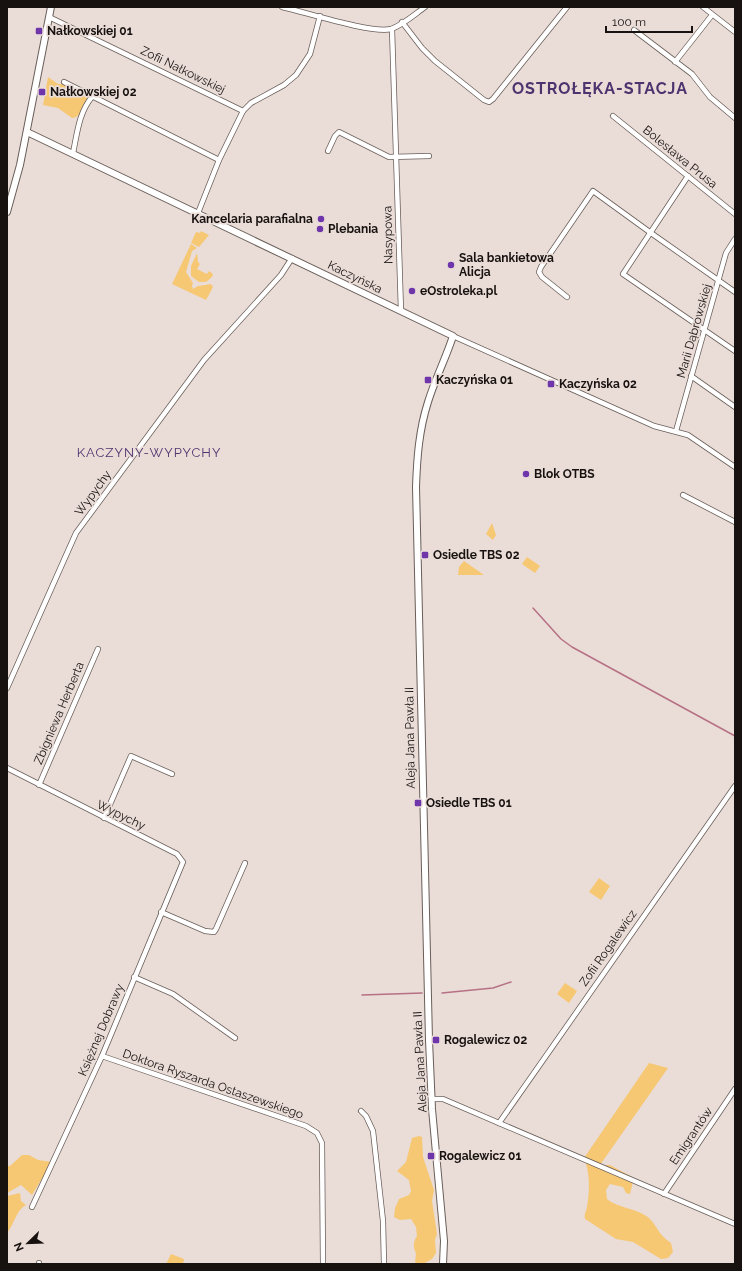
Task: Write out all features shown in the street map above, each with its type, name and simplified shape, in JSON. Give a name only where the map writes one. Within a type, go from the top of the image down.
[{"type":"street","points":[[7,212],[20,165],[51,7]]},
{"type":"street","points":[[282,7],[367,28],[392,29],[425,7]]},
{"type":"street","points":[[402,22],[422,48],[435,61],[484,100],[489,102],[494,99],[567,7]]},
{"type":"street","points":[[703,7],[735,32]]},
{"type":"street","points":[[675,62],[712,15]]},
{"type":"street","points":[[198,213],[219,160],[243,110],[251,103],[284,85],[296,75],[310,54],[320,16]]},
{"type":"street","name":"Zofii Nałkowskiej","points":[[49,17],[243,110]]},
{"type":"street","name":"Nasypowa","points":[[392,29],[401,311]]},
{"type":"street","points":[[634,30],[692,74],[710,97],[735,118]]},
{"type":"street","points":[[64,82],[219,160]]},
{"type":"street","points":[[73,153],[81,118],[86,104],[92,97]]},
{"type":"street","name":"Bolesława Prusa","points":[[613,116],[735,214]]},
{"type":"street","name":"Kaczyńska","points":[[27,132],[453,336],[654,426],[690,436],[735,467]]},
{"type":"street","points":[[328,151],[335,136],[339,132],[389,157],[429,156]]},
{"type":"street","points":[[688,176],[623,274],[735,351]]},
{"type":"street","points":[[567,297],[542,277],[539,272],[593,190],[735,292]]},
{"type":"street","name":"Marii Dąbrowskiej","points":[[676,431],[726,253],[735,239]]},
{"type":"street","name":"Wypychy","points":[[7,688],[76,533],[204,360],[281,275],[292,258]]},
{"type":"street","name":"Aleja Jana Pawła II","points":[[443,1264],[443,1226],[432,1099],[424,879],[416,487],[417,454],[422,425],[428,402],[453,336]]},
{"type":"street","points":[[691,376],[735,407]]},
{"type":"street","points":[[683,495],[735,522]]},
{"type":"street","name":"Zbigniewa Herberta","points":[[39,785],[98,649]]},
{"type":"street","points":[[104,818],[131,756],[172,774]]},
{"type":"street","name":"Wypychy","points":[[7,768],[177,854],[182,859]]},
{"type":"street","name":"Zofii Rogalewicz","points":[[499,1123],[735,786]]},
{"type":"street","name":"Księżnej Dobrawy","points":[[32,1207],[102,1056],[161,912],[182,865],[182,859]]},
{"type":"street","points":[[161,912],[205,931],[214,932],[245,863]]},
{"type":"street","points":[[134,977],[172,994],[235,1038]]},
{"type":"street","name":"Doktora Ryszarda Ostaszewskiego","points":[[102,1056],[306,1126],[317,1133],[322,1143],[323,1264]]},
{"type":"street","name":"Emigrantów","points":[[664,1194],[735,1089]]},
{"type":"street","points":[[432,1099],[443,1099],[735,1224]]},
{"type":"street","points":[[361,1111],[366,1116],[372,1131],[383,1221],[384,1264]]},
{"type":"shaded area","points":[[48,77],[58,84],[66,85],[82,92],[88,98],[80,113],[76,117],[72,118],[58,108],[43,105]]},
{"type":"shaded area","points":[[201,231],[209,235],[199,247],[191,243],[196,232],[200,233]]},
{"type":"shaded area","points":[[191,244],[197,248],[192,251],[186,272],[193,283],[193,289],[198,286],[211,284],[213,287],[206,300],[172,284]]},
{"type":"shaded area","points":[[197,253],[198,262],[200,264],[197,269],[207,274],[209,271],[213,274],[212,277],[206,282],[199,282],[191,276],[191,266]]},
{"type":"shaded area","points":[[492,523],[496,535],[493,540],[486,534]]},
{"type":"shaded area","points":[[527,557],[540,566],[535,573],[522,564]]},
{"type":"shaded area","points":[[464,561],[484,575],[458,575],[459,567]]},
{"type":"shaded area","points":[[599,878],[610,886],[601,900],[589,892]]},
{"type":"shaded area","points":[[565,983],[577,991],[569,1003],[557,994]]},
{"type":"shaded area","points":[[649,1063],[668,1068],[600,1165],[610,1165],[634,1178],[630,1194],[626,1193],[623,1187],[610,1184],[606,1190],[607,1199],[617,1205],[645,1215],[650,1219],[661,1234],[671,1243],[673,1252],[668,1258],[661,1259],[633,1242],[616,1239],[585,1219],[589,1182],[584,1158]]},
{"type":"shaded area","points":[[419,1136],[422,1137],[423,1157],[434,1190],[432,1201],[437,1234],[435,1240],[436,1253],[432,1259],[423,1264],[415,1264],[416,1253],[414,1245],[417,1236],[416,1227],[411,1219],[400,1220],[394,1217],[395,1208],[399,1199],[409,1195],[411,1191],[409,1180],[397,1171],[406,1162],[412,1138]]},
{"type":"shaded area","points":[[22,1155],[29,1155],[38,1160],[52,1162],[32,1195],[21,1185],[7,1193],[7,1166],[10,1166]]},
{"type":"shaded area","points":[[20,1193],[21,1201],[26,1205],[17,1214],[7,1233],[7,1196]]},
{"type":"shaded area","points":[[171,1254],[184,1259],[183,1264],[166,1264]]},
{"type":"waterway","points":[[533,608],[561,639],[572,647],[735,736]]},
{"type":"waterway","points":[[442,993],[493,988],[511,982]]},
{"type":"waterway","points":[[362,995],[422,993]]},
{"type":"place","name":"Nałkowskiej 01","points":[[39,31]]},
{"type":"place","name":"Nałkowskiej 02","points":[[42,92]]},
{"type":"place","name":"Kancelaria parafialna","points":[[321,219]]},
{"type":"place","name":"Plebania","points":[[320,229]]},
{"type":"place","name":"Sala bankietowa Alicja","points":[[451,265]]},
{"type":"place","name":"eOstroleka.pl","points":[[412,291]]},
{"type":"place","name":"Kaczyńska 01","points":[[428,380]]},
{"type":"place","name":"Kaczyńska 02","points":[[551,384]]},
{"type":"place","name":"Blok OTBS","points":[[526,474]]},
{"type":"place","name":"Osiedle TBS 02","points":[[425,555]]},
{"type":"place","name":"Osiedle TBS 01","points":[[418,803]]},
{"type":"place","name":"Rogalewicz 02","points":[[436,1040]]},
{"type":"place","name":"Rogalewicz 01","points":[[431,1156]]},
{"type":"district","name":"OSTROŁĘKA-STACJA","points":[[600,88]]},
{"type":"district","name":"KACZYNY-WYPYCHY","points":[[149,452]]}]
